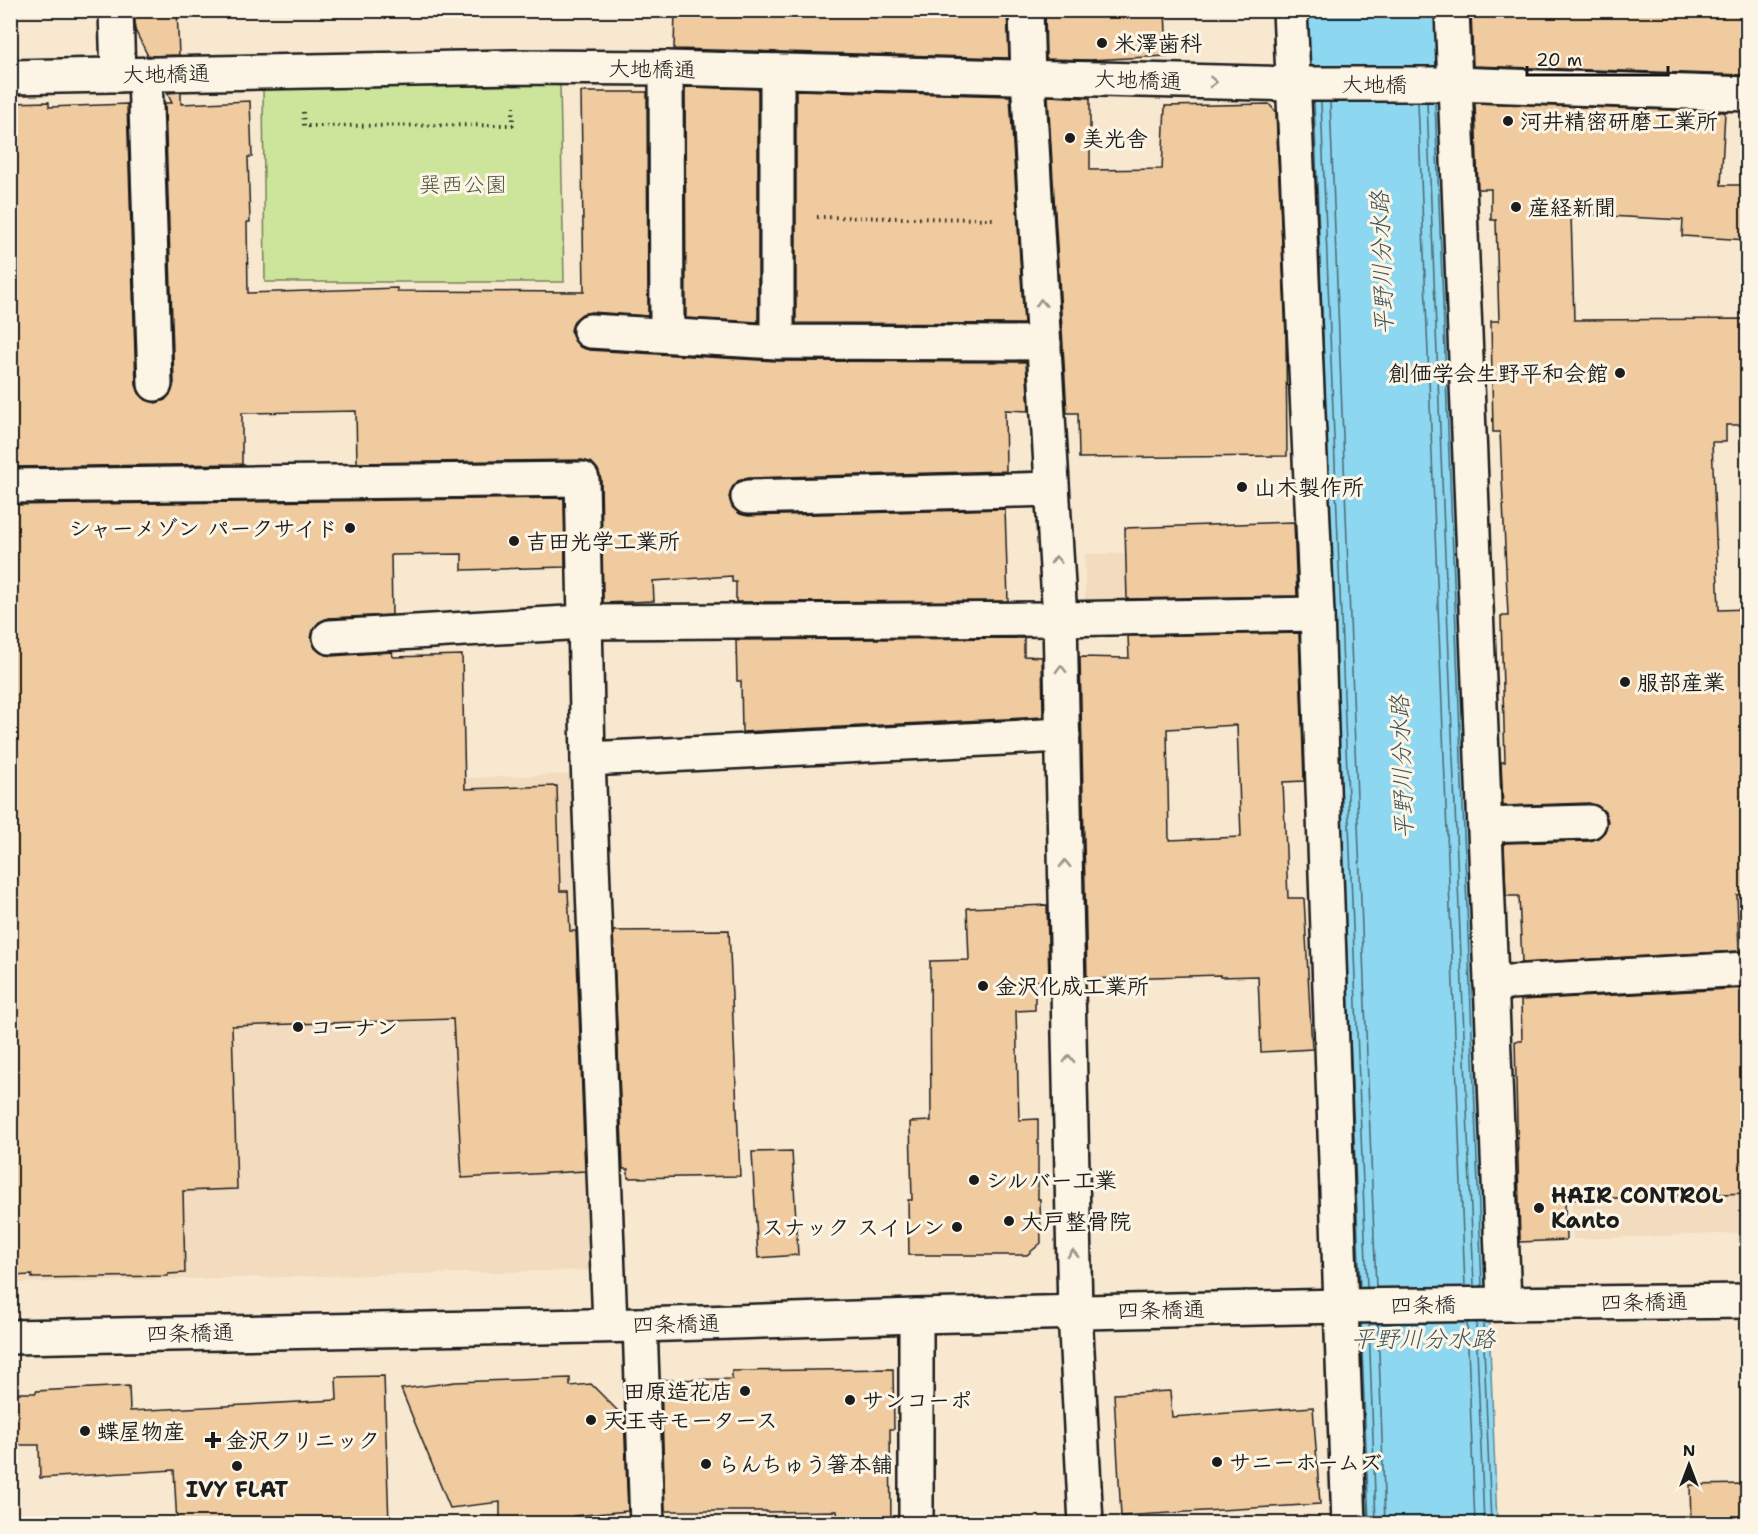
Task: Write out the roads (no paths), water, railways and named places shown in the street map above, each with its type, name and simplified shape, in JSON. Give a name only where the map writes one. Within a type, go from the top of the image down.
[{"type":"street","points":[[116,10],[131,75],[155,384]]},
{"type":"street","points":[[1026,10],[1060,619],[1075,1312],[1086,1524]]},
{"type":"street","points":[[1290,10],[1317,614],[1349,1524]]},
{"type":"street","points":[[1452,10],[1504,1303]]},
{"type":"street","name":"大地橋通","points":[[10,77],[512,68],[666,68],[1294,84]]},
{"type":"street","points":[[666,68],[668,335]]},
{"type":"street","points":[[777,71],[777,342]]},
{"type":"street","name":"大地橋","points":[[1294,84],[1454,84]]},
{"type":"street","points":[[1454,84],[1748,94]]},
{"type":"street","points":[[590,331],[777,342],[1044,343]]},
{"type":"street","points":[[10,486],[582,479],[588,759],[625,1325],[647,1524]]},
{"type":"street","points":[[748,498],[1052,489]]},
{"type":"street","points":[[330,637],[584,622],[1060,619],[1317,614]]},
{"type":"street","points":[[588,759],[1063,735]]},
{"type":"street","points":[[1485,825],[1590,822]]},
{"type":"street","points":[[1491,983],[1748,969]]},
{"type":"street","name":"四条橋通","points":[[1504,1303],[1748,1300]]},
{"type":"street","name":"四条橋","points":[[1341,1306],[1504,1303]]},
{"type":"street","name":"四条橋通","points":[[10,1337],[625,1325],[1341,1306]]},
{"type":"street","points":[[916,1316],[916,1524]]},
{"type":"water","name":"平野川分水路","points":[[1304,11],[1437,11],[1497,1523],[1363,1523]]},
{"type":"place","name":"米澤歯科","points":[[1102,43]]},
{"type":"place","name":"河井精密研磨工業所","points":[[1508,121]]},
{"type":"place","name":"美光舎","points":[[1070,138]]},
{"type":"place","name":"産経新聞","points":[[1516,207]]},
{"type":"place","name":"創価学会生野平和会館","points":[[1620,373]]},
{"type":"place","name":"山木製作所","points":[[1242,487]]},
{"type":"place","name":"シャーメゾン パークサイド","points":[[350,528]]},
{"type":"place","name":"吉田光学工業所","points":[[514,541]]},
{"type":"place","name":"服部産業","points":[[1625,682]]},
{"type":"place","name":"金沢化成工業所","points":[[983,986]]},
{"type":"place","name":"コーナン","points":[[298,1027]]},
{"type":"place","name":"シルバー工業","points":[[974,1180]]},
{"type":"place","name":"HAIR CONTROL Kanto","points":[[1539,1208]]},
{"type":"place","name":"大戸整骨院","points":[[1009,1221]]},
{"type":"place","name":"スナック スイレン","points":[[957,1227]]},
{"type":"place","name":"田原造花店","points":[[745,1391]]},
{"type":"place","name":"サンコーポ","points":[[850,1400]]},
{"type":"place","name":"天王寺モータース","points":[[591,1420]]},
{"type":"place","name":"蝶屋物産","points":[[85,1431]]},
{"type":"place","name":"金沢クリニック","points":[[213,1440]]},
{"type":"place","name":"サニーホームズ","points":[[1217,1462]]},
{"type":"place","name":"らんちゅう箸本舗","points":[[706,1464]]},
{"type":"place","name":"IVY FLAT","points":[[237,1466]]},
{"type":"park label","name":"巽西公園","points":[[463,184]]}]
